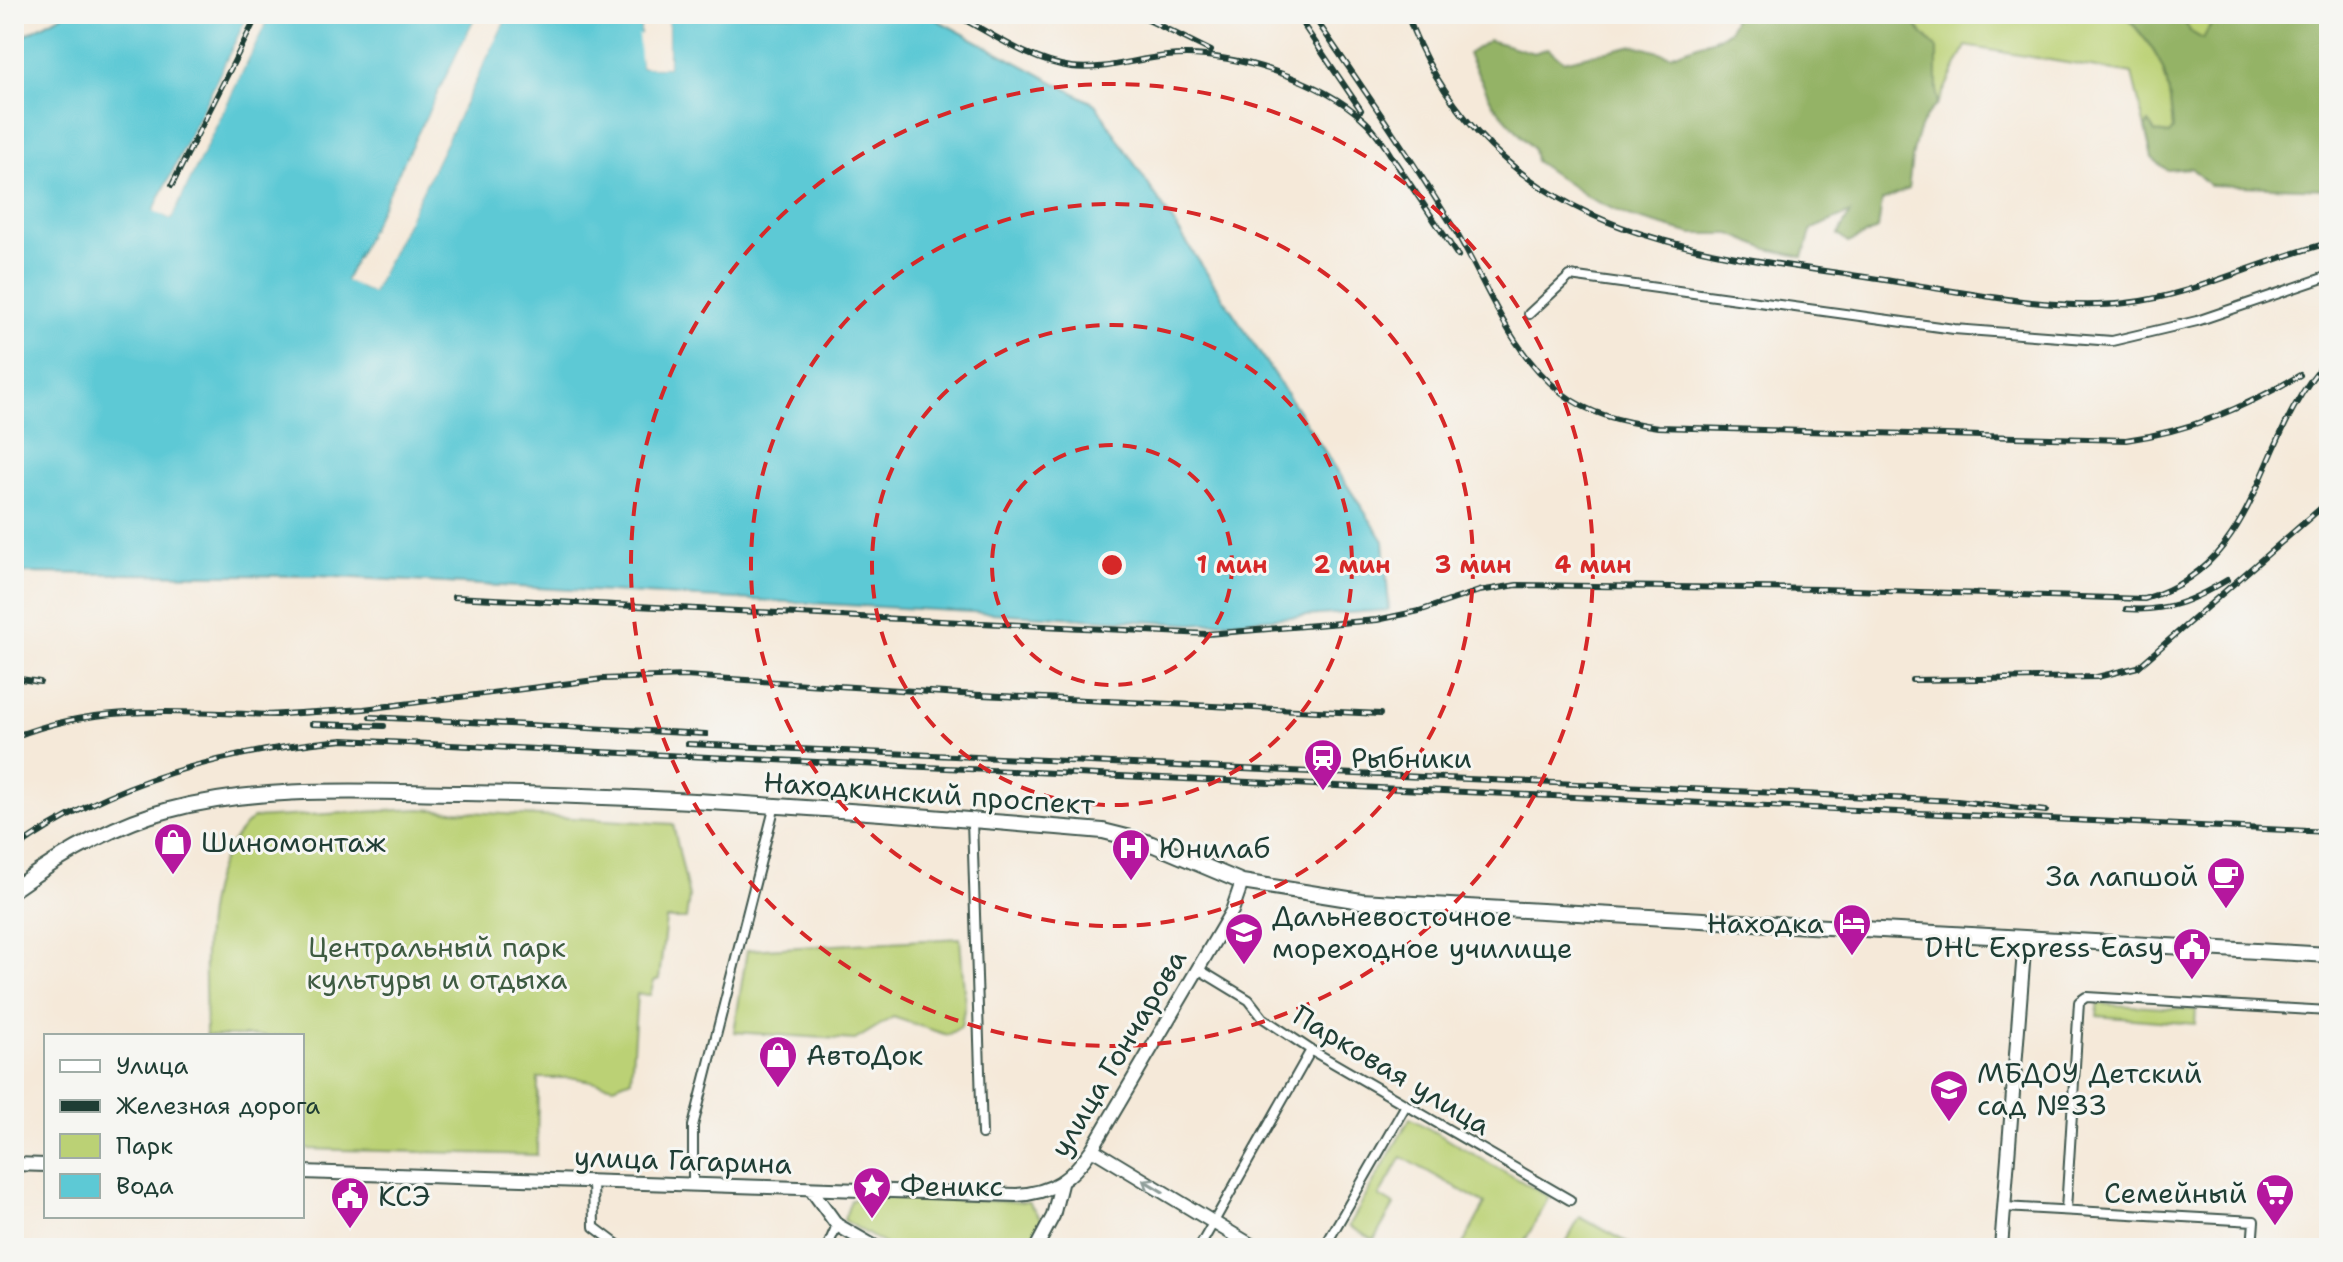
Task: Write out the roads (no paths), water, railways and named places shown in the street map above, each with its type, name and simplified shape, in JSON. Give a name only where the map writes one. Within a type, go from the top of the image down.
[{"type":"main road","name":"Находкинский проспект","points":[[14,889],[65,856],[132,822],[167,810],[239,797],[411,793],[561,795],[972,820],[1124,835],[1242,882],[1361,901],[2329,955]]},
{"type":"main road","name":"улица Гончарова","points":[[1036,1248],[1053,1216],[1061,1184],[1092,1149],[1232,911],[1242,882]]},
{"type":"main road","points":[[2001,1248],[2025,938]]},
{"type":"main road","points":[[1092,1149],[1256,1248]]},
{"type":"main road","points":[[14,1164],[44,1165]]},
{"type":"main road","name":"улица Гагарина","points":[[304,1172],[1016,1195],[1034,1194],[1061,1184]]},
{"type":"main road","points":[[811,1189],[837,1225],[877,1248]]},
{"type":"street","points":[[1529,314],[1570,276],[1954,329],[2112,341],[2197,321],[2329,276]]},
{"type":"street","points":[[693,1183],[693,1126],[774,809]]},
{"type":"street","points":[[972,820],[982,1134]]},
{"type":"street","name":"Парковая улица","points":[[1198,969],[1249,1000],[1263,1018],[1311,1050],[1570,1200]]},
{"type":"street","points":[[2066,1210],[2079,1002],[2086,997],[2329,1011]]},
{"type":"street","points":[[1199,1248],[1311,1050]]},
{"type":"street","points":[[1324,1248],[1406,1105]]},
{"type":"street","points":[[593,1180],[594,1227],[622,1248]]},
{"type":"street","points":[[2004,1207],[2254,1221],[2252,1248]]},
{"type":"street","points":[[827,1248],[837,1225]]},
{"type":"water","points":[[64,14],[249,14],[154,210],[171,219],[270,14],[477,14],[346,280],[372,293],[508,14],[641,14],[641,67],[668,67],[668,14],[926,14],[1095,104],[1384,541],[1389,610],[1192,624],[317,576],[14,573],[14,37],[20,38]]},
{"type":"railway","points":[[14,18],[26,14]]},
{"type":"railway","points":[[172,185],[258,14]]},
{"type":"railway","points":[[954,14],[1025,53],[1071,67],[1192,55],[1273,70],[1324,92],[1346,106],[1375,132],[1401,171]]},
{"type":"railway","points":[[1136,14],[1211,51]]},
{"type":"railway","points":[[1296,14],[1361,110]]},
{"type":"railway","points":[[1312,14],[1436,200],[1527,357],[1562,393],[1596,412],[1658,427],[2126,440],[2172,431],[2216,416],[2300,375]]},
{"type":"railway","points":[[1407,14],[1428,62],[1456,106],[1478,133],[1520,172],[1566,202],[1615,224],[1666,241],[1775,264],[2068,305],[2126,303],[2178,293],[2329,243]]},
{"type":"railway","points":[[1396,163],[1458,256]]},
{"type":"railway","points":[[454,597],[1207,634],[1377,620],[1419,611],[1479,591],[1517,585],[1821,589],[2144,599],[2184,582],[2213,557],[2236,528],[2285,424],[2304,390],[2329,358]]},
{"type":"railway","points":[[1912,680],[2097,677],[2138,667],[2329,501]]},
{"type":"railway","points":[[2126,609],[2154,609],[2179,604],[2227,580]]},
{"type":"railway","points":[[267,715],[364,709],[603,679],[685,676],[961,694],[1380,714]]},
{"type":"railway","points":[[14,678],[40,682]]},
{"type":"railway","points":[[14,737],[47,726],[112,714],[278,715]]},
{"type":"railway","points":[[370,717],[706,734]]},
{"type":"railway","points":[[312,724],[384,726]]},
{"type":"railway","points":[[14,850],[90,805],[171,773],[255,752],[343,740],[2329,832]]},
{"type":"railway","points":[[688,744],[1957,801],[2046,811]]},
{"type":"place","name":"Рыбники","points":[[1323,792]]},
{"type":"place","name":"Шиномонтаж","points":[[173,876]]},
{"type":"place","name":"Юнилаб","points":[[1131,882]]},
{"type":"place","name":"За лапшой","points":[[2226,910]]},
{"type":"place","name":"Находка","points":[[1852,957]]},
{"type":"place","name":"Дальневосточное мореходное училище","points":[[1244,966]]},
{"type":"place","name":"DHL Express Easy","points":[[2192,981]]},
{"type":"place","name":"АвтоДок","points":[[778,1089]]},
{"type":"place","name":"МБДОУ Детский сад №33","points":[[1949,1123]]},
{"type":"place","name":"Феникс","points":[[872,1220]]},
{"type":"place","name":"Семейный","points":[[2275,1227]]},
{"type":"place","name":"КСЭ","points":[[350,1230]]},
{"type":"park label","name":"Центральный парк культуры и отдыха","points":[[437,963]]}]
